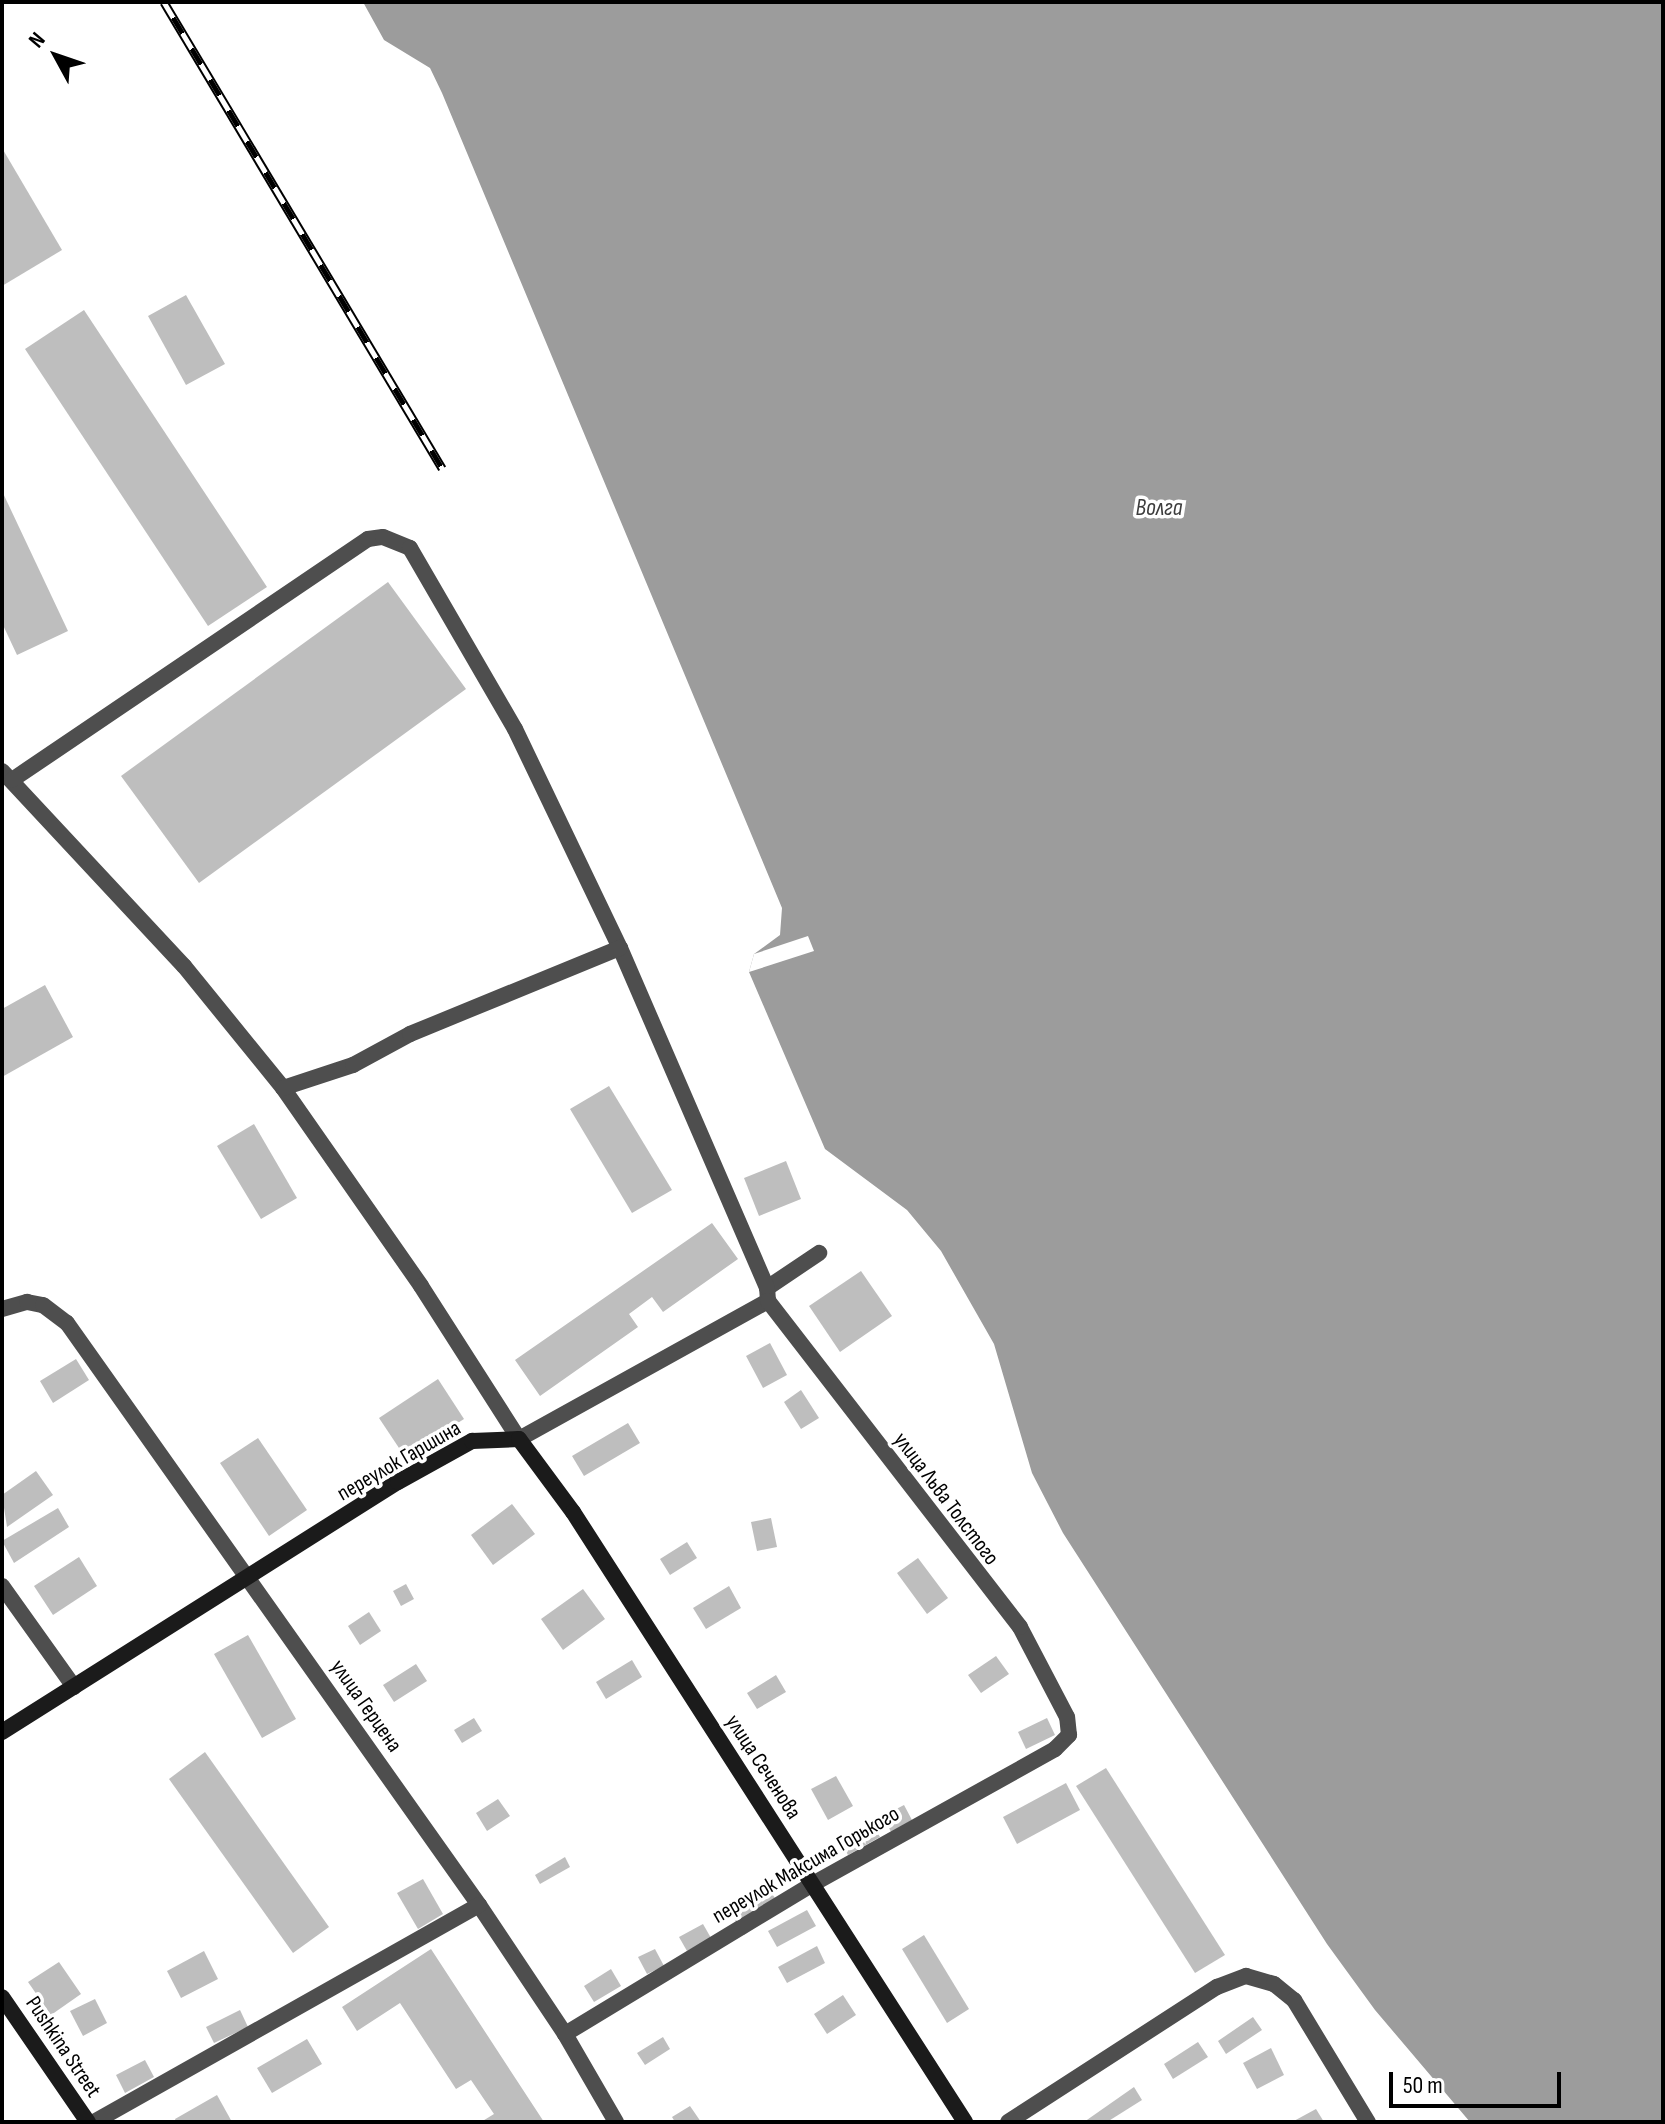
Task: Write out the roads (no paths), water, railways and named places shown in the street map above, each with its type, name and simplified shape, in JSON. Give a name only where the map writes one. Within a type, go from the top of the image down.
[{"type":"main road","name":"переулок Гаршина","points":[[2,1732],[251,1580],[398,1482],[472,1441],[519,1439]]},
{"type":"main road","name":"улица Сеченова","points":[[519,1439],[573,1512],[965,2122]]},
{"type":"main road","name":"Pushkina Street","points":[[2,1997],[91,2122]]},
{"type":"street","name":"улица Льва Толстого","points":[[7,776],[368,539],[396,541],[420,559],[515,729],[620,948],[768,1295],[1020,1627],[1067,1717],[1069,1735]]},
{"type":"street","points":[[7,776],[184,966],[283,1088],[421,1286],[519,1439]]},
{"type":"street","points":[[283,1088],[353,1065],[410,1034],[620,948]]},
{"type":"street","name":"переулок Гаршина","points":[[519,1439],[768,1295],[819,1253]]},
{"type":"street","name":"улица Герцена","points":[[2,1309],[27,1302],[43,1305],[67,1323],[479,1905],[565,2034],[616,2122]]},
{"type":"street","points":[[2,1586],[74,1687]]},
{"type":"street","name":"переулок Максима Горького","points":[[565,2034],[811,1885],[1055,1749],[1069,1735]]},
{"type":"street","points":[[91,2122],[479,1905]]},
{"type":"street","points":[[1008,2122],[1217,1987],[1246,1976],[1274,1984],[1294,2000],[1368,2122]]},
{"type":"water","name":"Волга","points":[[363,2],[1663,2],[1663,2122],[1470,2122],[1375,2010],[1327,1944],[1063,1533],[1032,1473],[994,1344],[941,1251],[907,1210],[825,1149],[749,972],[754,954],[780,935],[782,908],[442,93],[430,68],[384,40]]},
{"type":"railway","points":[[164,2],[442,468]]}]
